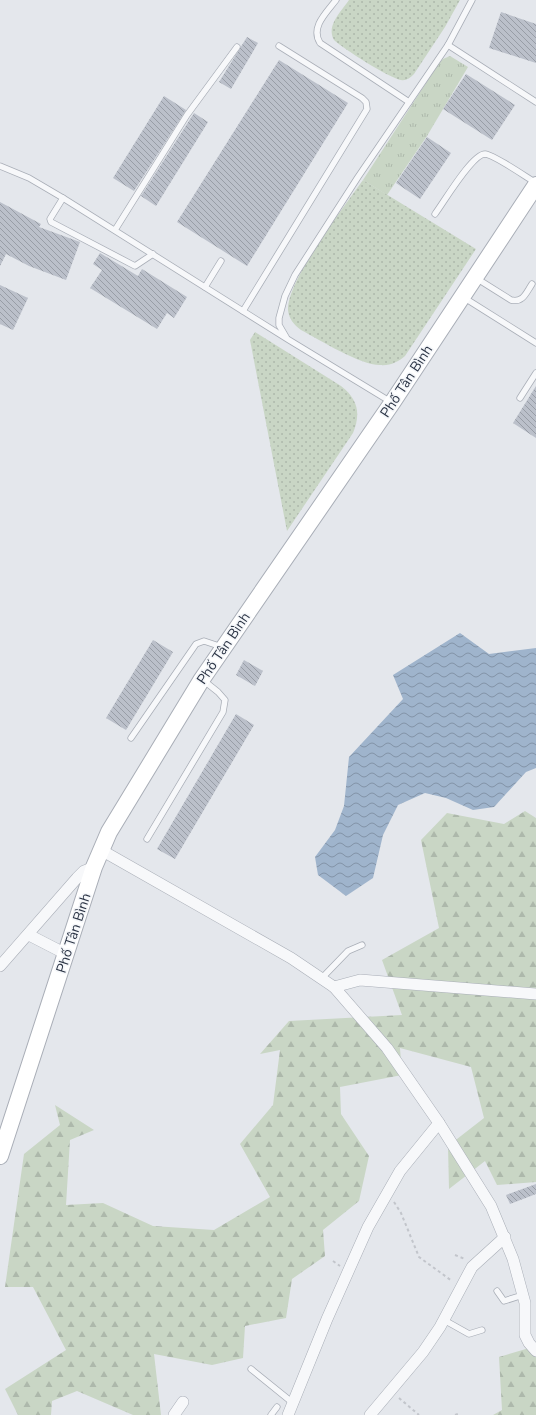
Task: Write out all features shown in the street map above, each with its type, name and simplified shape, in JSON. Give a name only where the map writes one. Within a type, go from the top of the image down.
[{"type":"street","name":"Phố Tân Bình","points":[[0,1156],[94,867],[109,832],[202,679],[392,403],[536,184]]},
{"type":"street","points":[[101,850],[291,958],[334,987],[387,1048],[439,1123],[491,1206],[505,1237],[523,1294],[525,1303],[525,1335],[529,1343],[536,1351]]},
{"type":"street","points":[[0,966],[29,935],[81,874],[84,871],[94,867]]},
{"type":"street","points":[[29,935],[66,954]]},
{"type":"street","points":[[334,987],[360,980],[536,994]]},
{"type":"street","points":[[288,1415],[327,1319],[368,1227],[400,1171],[439,1123]]},
{"type":"street","points":[[370,1415],[423,1352],[444,1320],[478,1260],[505,1237]]},
{"type":"street","points":[[174,1415],[183,1402]]},
{"type":"lane","points":[[336,0],[318,26],[317,36],[320,44],[409,102]]},
{"type":"lane","points":[[289,340],[281,330],[279,322],[281,307],[288,288],[316,239],[448,45],[472,0]]},
{"type":"lane","points":[[448,45],[536,102]]},
{"type":"lane","points":[[243,311],[367,109],[366,102],[362,98],[279,46]]},
{"type":"lane","points":[[116,230],[187,115],[237,47]]},
{"type":"lane","points":[[435,214],[469,166],[479,156],[486,154],[493,157],[536,184]]},
{"type":"lane","points":[[0,166],[29,178],[116,230],[289,340],[392,403]]},
{"type":"lane","points":[[63,198],[50,218],[51,222],[135,266],[153,254]]},
{"type":"lane","points":[[205,287],[221,261]]},
{"type":"lane","points":[[474,277],[511,300],[517,302],[521,300],[532,284]]},
{"type":"lane","points":[[461,296],[536,343]]},
{"type":"lane","points":[[520,398],[536,372]]},
{"type":"lane","points":[[131,738],[196,644],[204,640],[223,648]]},
{"type":"lane","points":[[147,839],[223,712],[225,700],[202,679]]},
{"type":"lane","points":[[321,979],[348,951],[362,945]]},
{"type":"lane","points":[[497,1291],[504,1301],[523,1294]]},
{"type":"lane","points":[[444,1320],[468,1334],[482,1330]]},
{"type":"lane","points":[[251,1369],[293,1403]]},
{"type":"lane","points":[[271,1415],[277,1407]]},
{"type":"path","points":[[387,1194],[392,1198],[401,1213],[419,1257],[461,1288]]},
{"type":"path","points":[[390,1390],[419,1415]]},
{"type":"green space","points":[[349,0],[460,0],[445,27],[414,74],[408,79],[403,80],[367,63],[334,40],[332,34],[333,24]]},
{"type":"green space","points":[[450,56],[468,67],[427,136],[387,195],[363,180],[439,63],[443,59]]},
{"type":"green space","points":[[363,180],[476,249],[405,356],[397,362],[387,365],[372,364],[351,357],[301,330],[292,322],[288,310],[290,297],[306,263]]},
{"type":"green space","points":[[255,332],[341,386],[351,396],[357,413],[353,433],[287,531],[250,340]]},
{"type":"green space","points":[[525,811],[536,818],[536,1182],[497,1185],[485,1161],[449,1189],[448,1146],[484,1118],[471,1067],[400,1048],[402,1075],[340,1087],[341,1114],[369,1156],[359,1201],[323,1230],[325,1256],[292,1279],[286,1318],[245,1326],[243,1358],[212,1365],[154,1354],[161,1415],[133,1415],[77,1391],[52,1401],[51,1415],[18,1415],[5,1389],[66,1350],[33,1287],[5,1287],[24,1154],[60,1125],[55,1105],[94,1130],[70,1140],[66,1205],[103,1203],[153,1226],[214,1230],[270,1197],[240,1144],[273,1105],[280,1050],[260,1054],[289,1021],[402,1015],[382,960],[439,928],[421,840],[447,813],[504,824]]},
{"type":"green space","points":[[536,1346],[536,1415],[493,1415],[502,1410],[499,1357]]},
{"type":"water","points":[[460,633],[489,654],[536,648],[536,768],[526,772],[494,807],[473,810],[446,798],[425,793],[398,805],[383,835],[373,878],[346,896],[318,875],[315,857],[335,830],[344,806],[349,757],[403,699],[393,675]]},
{"type":"building","points":[[501,12],[536,24],[536,63],[489,48]]},
{"type":"building","points":[[247,37],[258,43],[231,89],[219,82]]},
{"type":"building","points":[[279,60],[348,103],[247,266],[177,222]]},
{"type":"building","points":[[466,74],[515,105],[492,140],[443,109]]},
{"type":"building","points":[[164,96],[186,110],[134,191],[113,178]]},
{"type":"building","points":[[194,113],[208,122],[156,206],[141,196]]},
{"type":"building","points":[[427,137],[451,153],[420,199],[396,183]]},
{"type":"building","points":[[0,202],[41,224],[39,227],[80,242],[66,280],[29,266],[6,254],[0,266]]},
{"type":"building","points":[[100,253],[138,276],[142,269],[187,297],[174,318],[167,313],[157,329],[90,288],[102,270],[93,264]]},
{"type":"building","points":[[0,285],[28,298],[13,330],[0,324]]},
{"type":"building","points":[[536,386],[536,438],[513,423]]},
{"type":"building","points":[[153,640],[173,652],[126,730],[106,718]]},
{"type":"building","points":[[244,660],[263,671],[255,686],[236,675]]},
{"type":"building","points":[[236,714],[254,725],[175,859],[157,849]]},
{"type":"building","points":[[536,1184],[536,1194],[510,1204],[506,1195]]}]
